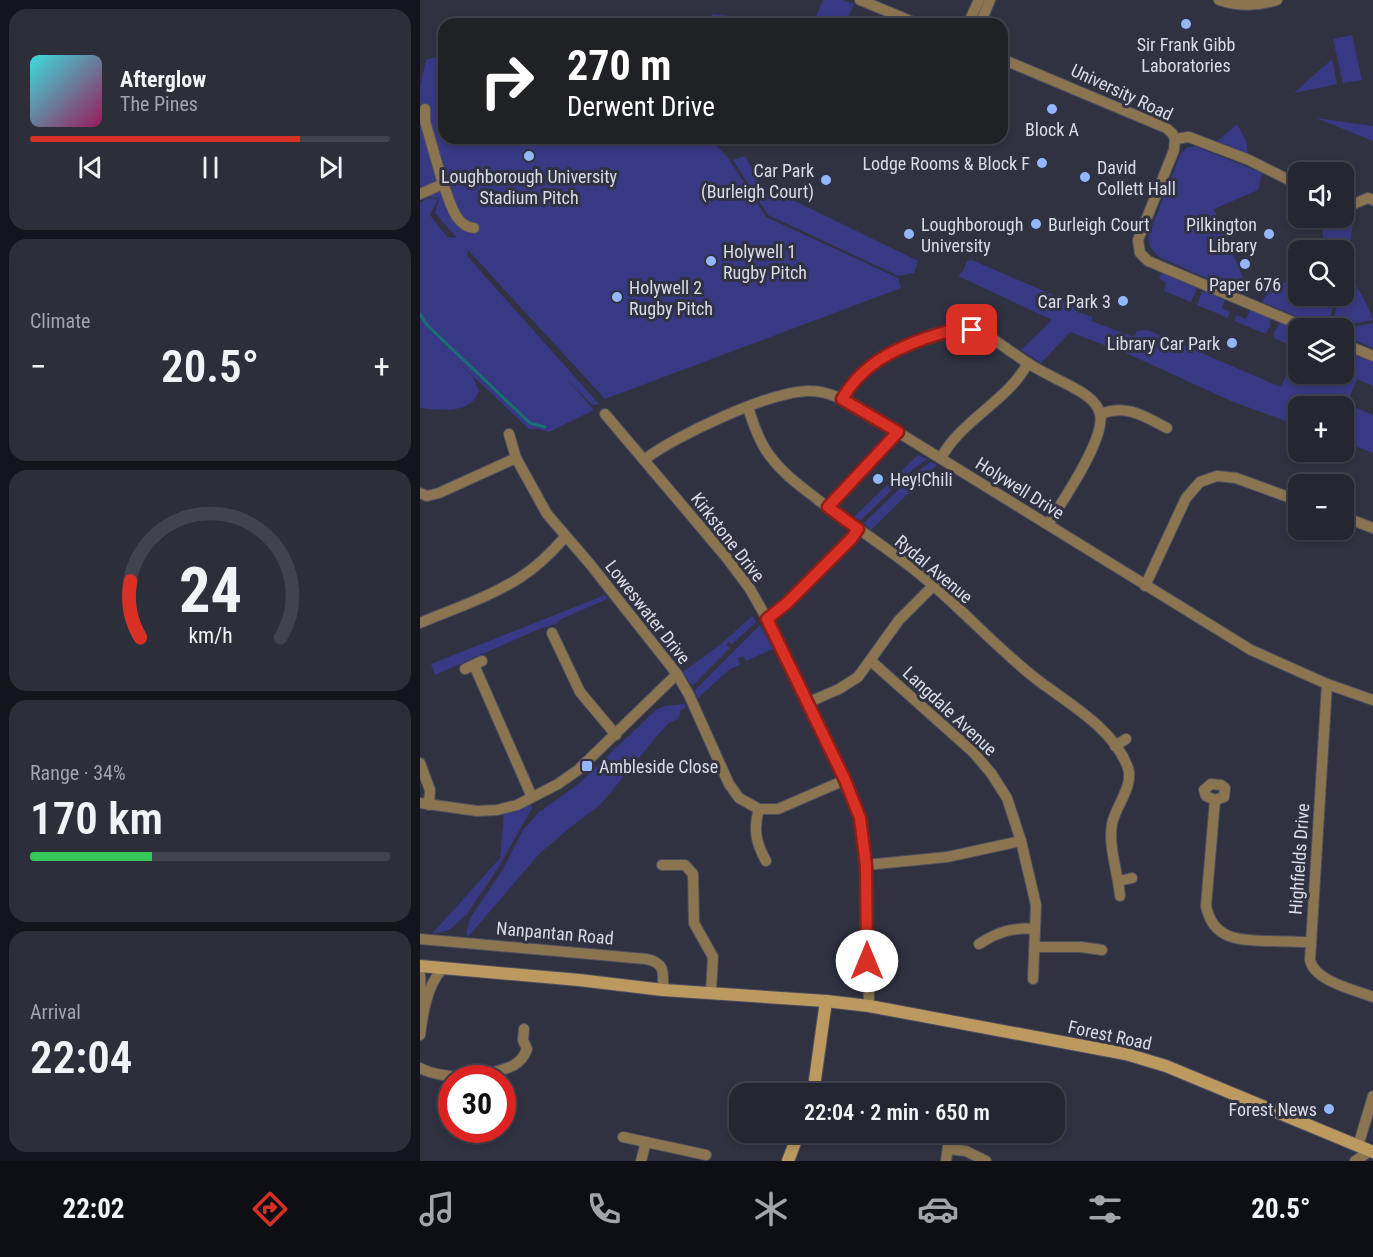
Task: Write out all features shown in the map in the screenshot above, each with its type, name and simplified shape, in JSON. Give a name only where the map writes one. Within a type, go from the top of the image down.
[{"type":"street","points":[[860,0],[904,18]]},
{"type":"street","points":[[971,18],[979,0]]},
{"type":"street","points":[[982,18],[990,0]]},
{"type":"street","points":[[1219,0],[1229,4],[1261,4],[1277,0]]},
{"type":"street","name":"University Road","points":[[1008,61],[1166,128],[1172,133],[1175,139],[1174,150],[1138,240],[1140,254],[1148,261],[1288,320]]},
{"type":"street","points":[[425,109],[425,121],[443,184],[459,222],[467,228],[474,228]]},
{"type":"street","points":[[1175,139],[1189,136],[1249,160],[1288,181]]},
{"type":"street","points":[[420,194],[443,184]]},
{"type":"street","points":[[1354,204],[1368,198],[1373,200]]},
{"type":"street","points":[[842,399],[854,380],[876,360],[905,346],[952,330],[972,330],[985,334],[1028,363],[1093,400],[1101,414],[1101,422],[1085,463],[1048,524]]},
{"type":"street","points":[[1354,348],[1373,356]]},
{"type":"street","points":[[941,458],[950,444],[1019,378],[1028,363]]},
{"type":"street","name":"Holywell Drive","points":[[644,460],[675,440],[748,407],[799,391],[828,393],[941,458],[1251,650],[1327,684],[1373,700]]},
{"type":"street","name":"Rydal Avenue","points":[[748,407],[759,438],[770,456],[798,485],[933,586],[1012,659],[1101,728],[1115,746],[1130,773],[1129,781],[1112,821],[1110,836],[1120,896]]},
{"type":"street","points":[[1101,414],[1126,409],[1147,423],[1167,428]]},
{"type":"street","name":"Kirkstone Drive","points":[[605,414],[726,557],[750,589],[767,619],[845,780],[860,818],[866,865],[869,1006]]},
{"type":"street","points":[[828,507],[898,432]]},
{"type":"street","name":"Loweswater Drive","points":[[509,434],[516,458],[547,514],[590,564],[676,674],[734,793],[745,803],[759,809]]},
{"type":"street","points":[[420,493],[427,496],[439,494],[516,458]]},
{"type":"street","points":[[1145,586],[1186,498],[1200,482],[1216,476],[1236,478],[1288,497]]},
{"type":"street","points":[[1354,521],[1373,528]]},
{"type":"street","points":[[767,619],[802,588],[858,529]]},
{"type":"street","points":[[420,623],[503,588],[520,578],[549,555],[565,537]]},
{"type":"street","points":[[807,703],[858,677],[899,620],[933,586]]},
{"type":"street","points":[[552,633],[580,692],[616,735]]},
{"type":"street","name":"Langdale Avenue","points":[[871,661],[973,752],[991,773],[1007,798],[1021,841],[1036,905],[1033,980]]},
{"type":"street","points":[[474,665],[532,797]]},
{"type":"street","points":[[420,763],[430,790],[425,804],[457,809],[497,810],[517,805],[567,778],[616,735],[676,674]]},
{"type":"street","name":"Highfields Drive","points":[[1327,684],[1310,942],[1312,968],[1322,977],[1373,997]]},
{"type":"street","points":[[1115,746],[1126,739]]},
{"type":"street","points":[[766,861],[764,848],[755,833],[759,809],[769,810],[787,806],[845,780]]},
{"type":"street","points":[[1215,800],[1206,906],[1213,925],[1221,932],[1238,939],[1310,942]]},
{"type":"street","points":[[866,865],[947,857],[1021,841]]},
{"type":"street","points":[[662,865],[685,865],[693,874],[694,923],[713,957],[711,992]]},
{"type":"street","points":[[1119,881],[1132,878]]},
{"type":"street","points":[[979,944],[1005,930],[1019,927],[1035,928]]},
{"type":"street","name":"Nanpantan Road","points":[[420,939],[646,959],[660,965],[663,974],[663,990]]},
{"type":"street","points":[[1035,947],[1080,951],[1102,950]]},
{"type":"street","points":[[1022,963],[1033,963]]},
{"type":"street","points":[[420,966],[663,990],[826,1001],[815,1083]]},
{"type":"street","points":[[420,1035],[423,1016],[435,977],[442,969]]},
{"type":"street","points":[[420,975],[423,1016]]},
{"type":"street","name":"Forest Road","points":[[826,1001],[869,1006],[1126,1054],[1166,1066],[1367,1149]]},
{"type":"street","points":[[516,1065],[532,1050],[523,1040],[524,1029]]},
{"type":"street","points":[[420,1068],[438,1075]]},
{"type":"street","points":[[1355,1161],[1367,1149],[1373,1096]]},
{"type":"street","points":[[623,1137],[706,1155]]},
{"type":"street","points":[[641,1161],[646,1142]]},
{"type":"street","points":[[788,1161],[795,1143]]},
{"type":"street","points":[[946,1161],[949,1143]]},
{"type":"street","points":[[948,1149],[966,1151],[986,1161]]},
{"type":"shaded area","points":[[823,0],[843,0],[854,4],[848,18],[816,18]]},
{"type":"shaded area","points":[[712,14],[747,18],[712,18]]},
{"type":"shaded area","points":[[1352,35],[1362,80],[1343,83],[1333,39]]},
{"type":"shaded area","points":[[438,56],[438,144],[712,144],[729,159],[766,217],[898,278],[901,288],[605,399],[468,250],[467,256],[599,404],[592,405],[566,378],[594,410],[549,432],[529,429],[457,361],[473,377],[479,391],[475,399],[469,404],[454,409],[420,408],[420,203],[427,198],[438,199],[430,215],[447,237],[457,238],[435,213],[439,198],[420,196],[420,87],[426,60]]},
{"type":"shaded area","points":[[1332,59],[1337,84],[1294,93]]},
{"type":"shaded area","points":[[1316,118],[1373,126],[1373,141]]},
{"type":"shaded area","points":[[1237,124],[1246,141],[1248,154],[1214,144]]},
{"type":"shaded area","points":[[1195,146],[1262,173],[1258,190],[1214,209],[1244,280],[1243,283],[1229,288],[1159,257],[1151,248],[1148,237],[1180,155],[1186,148]]},
{"type":"shaded area","points":[[745,156],[760,184],[918,261],[914,273],[899,276],[768,215],[733,160]]},
{"type":"shaded area","points":[[1322,228],[1352,228],[1351,240],[1324,240]]},
{"type":"shaded area","points":[[972,260],[1071,303],[1077,312],[1093,317],[1091,321],[1134,337],[1137,331],[1148,330],[1281,387],[1288,371],[1288,384],[1354,384],[1354,351],[1373,359],[1373,386],[1357,379],[1350,396],[1288,396],[1288,422],[1231,401],[1135,357],[1070,332],[1041,363],[1021,350],[1052,320],[958,276],[967,261]]},
{"type":"shaded area","points":[[1162,273],[1195,286],[1196,291],[1191,302],[1164,291],[1166,283],[1159,278]]},
{"type":"shaded area","points":[[1288,281],[1288,306],[1334,306],[1329,318],[1301,318],[1262,302],[1270,289]]},
{"type":"shaded area","points":[[1354,284],[1363,297],[1373,320],[1354,324],[1354,318],[1333,318],[1338,306],[1354,306]]},
{"type":"shaded area","points":[[1207,291],[1225,300],[1222,308],[1230,312],[1228,318],[1197,305],[1202,292]]},
{"type":"shaded area","points":[[1250,310],[1262,313],[1270,319],[1270,326],[1266,334],[1234,321],[1237,315],[1246,319]]},
{"type":"shaded area","points":[[1282,320],[1288,323],[1288,344],[1274,338],[1274,332]]},
{"type":"shaded area","points":[[1373,323],[1373,348],[1354,340],[1354,327]]},
{"type":"shaded area","points":[[1354,407],[1373,415],[1373,453],[1354,446]]},
{"type":"shaded area","points":[[918,455],[927,459],[913,469],[861,520],[855,518],[855,516]]},
{"type":"shaded area","points":[[930,462],[937,465],[871,530],[864,523]]},
{"type":"shaded area","points":[[605,595],[607,599],[559,620],[556,624],[539,629],[435,675],[431,664]]},
{"type":"shaded area","points":[[752,616],[756,622],[732,644],[729,642],[726,645],[730,648],[692,686],[683,672],[721,644]]},
{"type":"shaded area","points":[[760,625],[773,649],[746,661],[743,656],[738,658],[740,665],[730,669],[698,698],[695,690]]},
{"type":"shaded area","points":[[685,704],[686,707],[680,711],[678,719],[669,723],[656,737],[601,804],[540,853],[468,937],[466,933],[470,918],[502,871],[523,830],[539,812],[577,785],[656,710],[665,706]]},
{"type":"shaded area","points":[[531,803],[532,808],[497,870],[466,915],[449,930],[432,934],[500,858],[504,814]]},
{"type":"waterway","points":[[420,314],[427,325],[530,423],[545,427]]},
{"type":"place","name":"Sir Frank Gibb Laboratories","points":[[1186,24]]},
{"type":"place","name":"Block A","points":[[1052,109]]},
{"type":"place","name":"Loughborough University Stadium Pitch","points":[[529,156]]},
{"type":"place","name":"Lodge Rooms & Block F","points":[[1042,163]]},
{"type":"place","name":"David Collett Hall","points":[[1085,177]]},
{"type":"place","name":"Car Park (Burleigh Court)","points":[[826,180]]},
{"type":"place","name":"Burleigh Court","points":[[1036,224]]},
{"type":"place","name":"Loughborough University","points":[[909,234]]},
{"type":"place","name":"Pilkington Library","points":[[1269,234]]},
{"type":"place","name":"Holywell 1 Rugby Pitch","points":[[711,261]]},
{"type":"place","name":"Paper 676","points":[[1245,264]]},
{"type":"place","name":"Holywell 2 Rugby Pitch","points":[[617,297]]},
{"type":"place","name":"Car Park 3","points":[[1123,301]]},
{"type":"place","name":"Library Car Park","points":[[1232,343]]},
{"type":"place","name":"Hey!Chili","points":[[878,479]]},
{"type":"place","name":"Ambleside Close","points":[[587,766]]},
{"type":"place","name":"Forest News","points":[[1329,1109]]},
{"type":"route","points":[[867,961],[866,865],[860,818],[845,780],[767,619],[787,603],[851,539],[858,529],[828,507],[898,432],[842,399],[854,380],[876,360],[905,346],[952,330],[972,330]]}]
